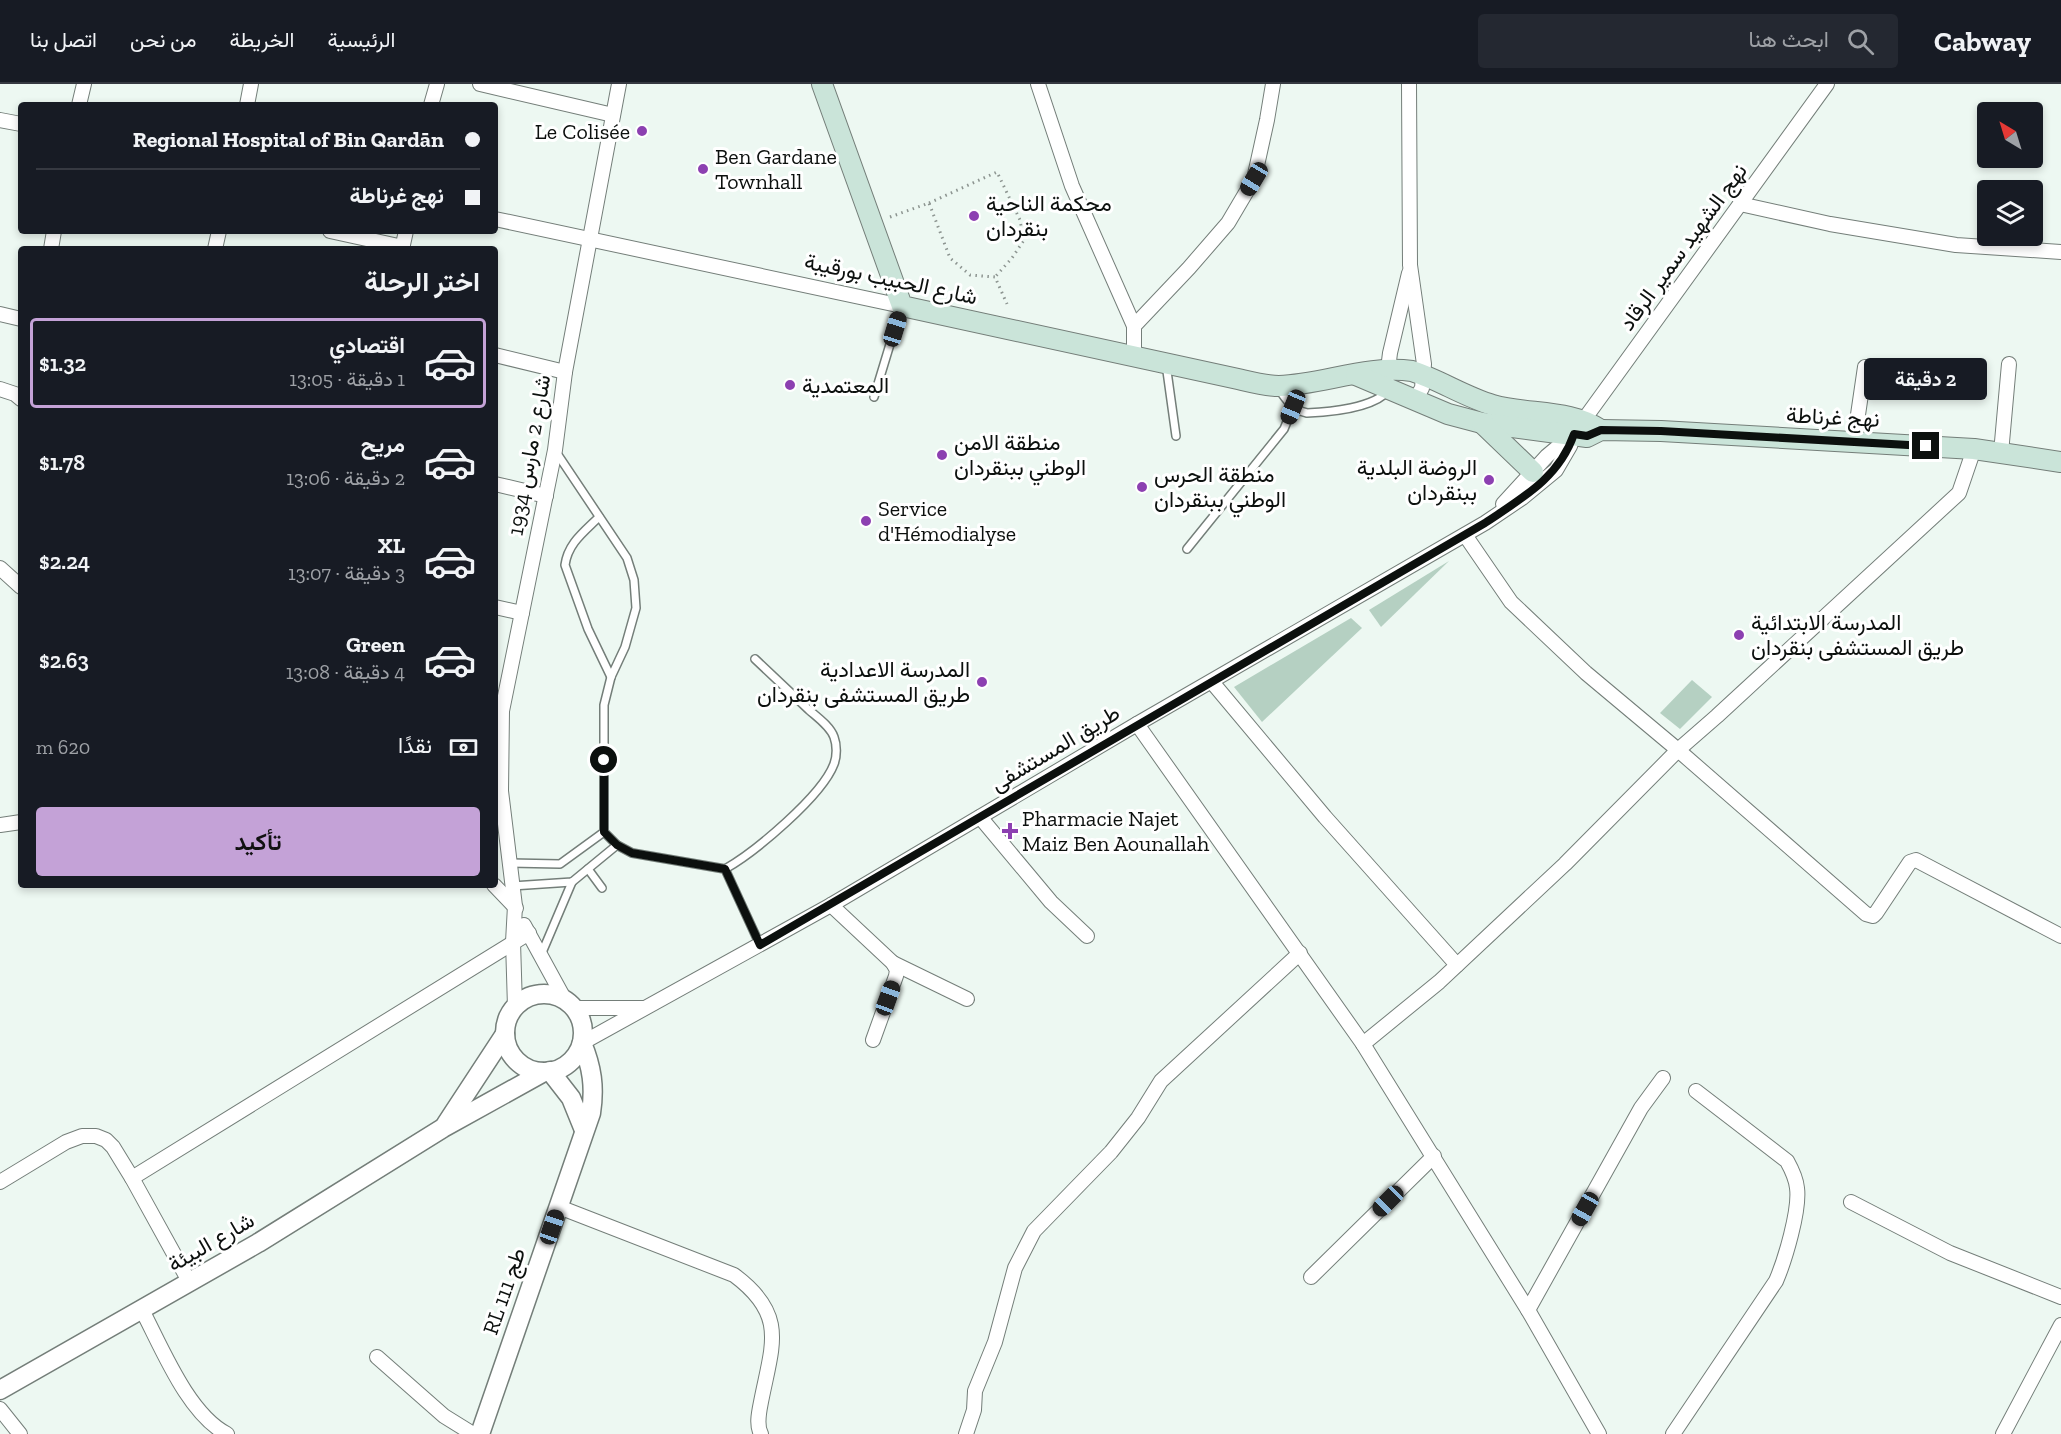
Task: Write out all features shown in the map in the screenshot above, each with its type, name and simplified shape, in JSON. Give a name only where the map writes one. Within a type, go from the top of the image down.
[{"type":"main road","points":[[822,84],[902,306]]},
{"type":"main road","name":"شارع الحبيب بورقيبة","points":[[902,306],[1238,380],[1277,386],[1356,375],[1389,379],[1412,370],[1492,405],[1579,427]]},
{"type":"main road","name":"شارع الحبيب بورقيبة","points":[[1389,379],[1415,400],[1439,411],[1473,420],[1601,430]]},
{"type":"main road","points":[[1470,396],[1473,420],[1533,472]]},
{"type":"main road","name":"نهج غرناطة","points":[[1601,430],[1661,431],[1974,449],[2061,462]]},
{"type":"street","points":[[80,102],[84,84]]},
{"type":"street","points":[[248,102],[251,84]]},
{"type":"street","points":[[432,102],[437,84]]},
{"type":"street","points":[[480,84],[613,115]]},
{"type":"street","name":"شارع 2 مارس 1934","points":[[515,906],[499,825],[499,711],[522,613],[555,450],[565,372],[619,84]]},
{"type":"street","points":[[1038,84],[1072,186],[1134,326],[1134,356]]},
{"type":"street","points":[[1134,326],[1168,292],[1228,223],[1254,179],[1273,84]]},
{"type":"street","points":[[1409,84],[1410,265],[1424,374],[1422,388],[1415,400]]},
{"type":"street","name":"نهج الشهيد سمير الرقاد","points":[[1579,427],[1827,84]]},
{"type":"street","points":[[0,120],[18,123]]},
{"type":"street","points":[[1740,204],[1830,224],[1956,245],[2061,252]]},
{"type":"street","name":"شارع الحبيب بورقيبة","points":[[498,220],[902,306]]},
{"type":"street","points":[[343,234],[394,246]]},
{"type":"street","points":[[1389,379],[1410,265]]},
{"type":"street","points":[[0,314],[18,318]]},
{"type":"street","points":[[498,356],[565,372]]},
{"type":"street","points":[[2001,453],[2009,364]]},
{"type":"street","points":[[1854,442],[1866,367]]},
{"type":"street","points":[[0,388],[18,392]]},
{"type":"street","name":"طريق المستشفى","points":[[1485,523],[1547,456],[1579,427]]},
{"type":"street","name":"طريق المستشفى","points":[[582,1043],[831,905],[1137,724],[1485,523],[1522,498],[1556,470],[1579,427]]},
{"type":"street","points":[[1364,1044],[1457,965],[1565,864],[1678,750],[1718,716],[1959,493],[1974,449]]},
{"type":"street","points":[[498,485],[546,496]]},
{"type":"street","points":[[1465,535],[1511,602],[1586,673],[1866,914],[1873,916],[1876,913],[1910,862],[1916,860],[2061,936]]},
{"type":"street","points":[[0,568],[18,584]]},
{"type":"street","points":[[498,608],[522,613]]},
{"type":"street","points":[[1212,682],[1325,817],[1457,965]]},
{"type":"street","points":[[1137,724],[1364,1044],[1528,1310],[1594,1432]]},
{"type":"street","points":[[980,817],[1052,902],[1087,936]]},
{"type":"street","points":[[0,825],[18,822]]},
{"type":"street","points":[[497,888],[515,906],[541,955],[580,1019],[583,1031],[582,1043],[575,1056],[564,1066],[547,1072],[532,1070],[521,1065],[507,1046],[505,1034]]},
{"type":"street","points":[[831,905],[893,963],[967,999]]},
{"type":"street","points":[[515,906],[513,942],[515,1007]]},
{"type":"street","points":[[132,1178],[529,933]]},
{"type":"street","points":[[966,1434],[974,1410],[975,1391],[995,1342],[1014,1268],[1034,1231],[1111,1152],[1138,1118],[1161,1081],[1300,953]]},
{"type":"street","points":[[873,1040],[896,976],[897,970],[893,963]]},
{"type":"street","points":[[443,1128],[505,1034],[508,1020],[515,1007],[526,999],[539,994],[552,995],[570,1004],[646,1008]]},
{"type":"street","name":"RL طج 111","points":[[480,1434],[591,1113],[593,1077],[582,1043]]},
{"type":"street","points":[[547,1072],[571,1098],[584,1130]]},
{"type":"street","name":"شارع البيئة","points":[[0,1390],[190,1283],[316,1208],[443,1128],[547,1072]]},
{"type":"street","points":[[1528,1310],[1641,1108],[1663,1078]]},
{"type":"street","points":[[1673,1434],[1776,1281],[1786,1258],[1798,1191],[1795,1175],[1787,1161],[1696,1091]]},
{"type":"street","points":[[0,1182],[66,1142],[82,1136],[96,1136],[106,1140],[113,1147],[132,1178],[190,1283]]},
{"type":"street","points":[[1311,1277],[1434,1156]]},
{"type":"street","points":[[1851,1202],[1950,1253],[2061,1297]]},
{"type":"street","points":[[559,1207],[734,1275],[748,1286],[770,1314],[773,1330],[759,1414],[761,1434]]},
{"type":"street","points":[[142,1310],[192,1402],[205,1419],[227,1434]]},
{"type":"street","points":[[2003,1434],[2061,1325]]},
{"type":"street","points":[[377,1357],[444,1416],[473,1434]]},
{"type":"street","points":[[0,1409],[20,1434]]},
{"type":"lane","points":[[874,397],[902,306]]},
{"type":"lane","points":[[1166,363],[1176,436]]},
{"type":"lane","points":[[1277,386],[1293,407],[1307,413],[1364,405],[1379,399],[1389,379]]},
{"type":"lane","points":[[1187,549],[1284,429],[1293,407]]},
{"type":"lane","points":[[555,450],[627,558],[634,580],[636,608],[625,647],[611,677],[604,705],[604,832],[617,845],[632,853],[725,869],[763,843],[800,808],[825,779],[834,764],[837,750],[834,735],[755,659]]},
{"type":"lane","points":[[599,517],[572,544],[566,554],[564,565],[588,629],[611,677]]},
{"type":"lane","points":[[508,863],[560,864],[604,832]]},
{"type":"lane","points":[[541,955],[572,882],[617,845]]},
{"type":"lane","points":[[588,869],[602,888]]},
{"type":"lane","points":[[725,869],[760,945]]},
{"type":"lane","points":[[512,885],[572,882]]},
{"type":"path","points":[[873,223],[929,203],[997,172],[1020,220],[1024,240],[995,277]]},
{"type":"path","points":[[929,203],[950,258],[970,275],[995,277]]},
{"type":"path","points":[[995,277],[1007,304]]},
{"type":"green space","points":[[1449,561],[1381,627],[1369,610]]},
{"type":"green space","points":[[1351,618],[1362,628],[1262,722],[1234,687]]},
{"type":"green space","points":[[1692,680],[1712,697],[1680,729],[1660,713]]},
{"type":"place","name":"Le Colisée","points":[[642,131]]},
{"type":"place","name":"Ben Gardane Townhall","points":[[703,169]]},
{"type":"place","name":"محكمة الناحية بنقردان","points":[[974,216]]},
{"type":"place","name":"المعتمدية","points":[[790,385]]},
{"type":"place","name":"منطقة الامن الوطني ببنقردان","points":[[942,455]]},
{"type":"place","name":"الروضة البلدية ببنقردان","points":[[1489,480]]},
{"type":"place","name":"منطقة الحرس الوطني ببنقردان","points":[[1142,487]]},
{"type":"place","name":"Service d'Hémodialyse","points":[[866,521]]},
{"type":"place","name":"المدرسة الابتدائية طريق المستشفى بنقردان","points":[[1739,635]]},
{"type":"place","name":"المدرسة الاعدادية طريق المستشفى بنقردان","points":[[982,682]]},
{"type":"place","name":"Pharmacie Najet Maiz Ben Aounallah","points":[[1010,831]]},
{"type":"route","points":[[604,760],[604,832],[617,845],[632,853],[725,869],[760,945],[1485,523],[1522,498],[1556,470],[1574,434],[1587,436],[1601,430],[1661,431],[1926,446]]}]
